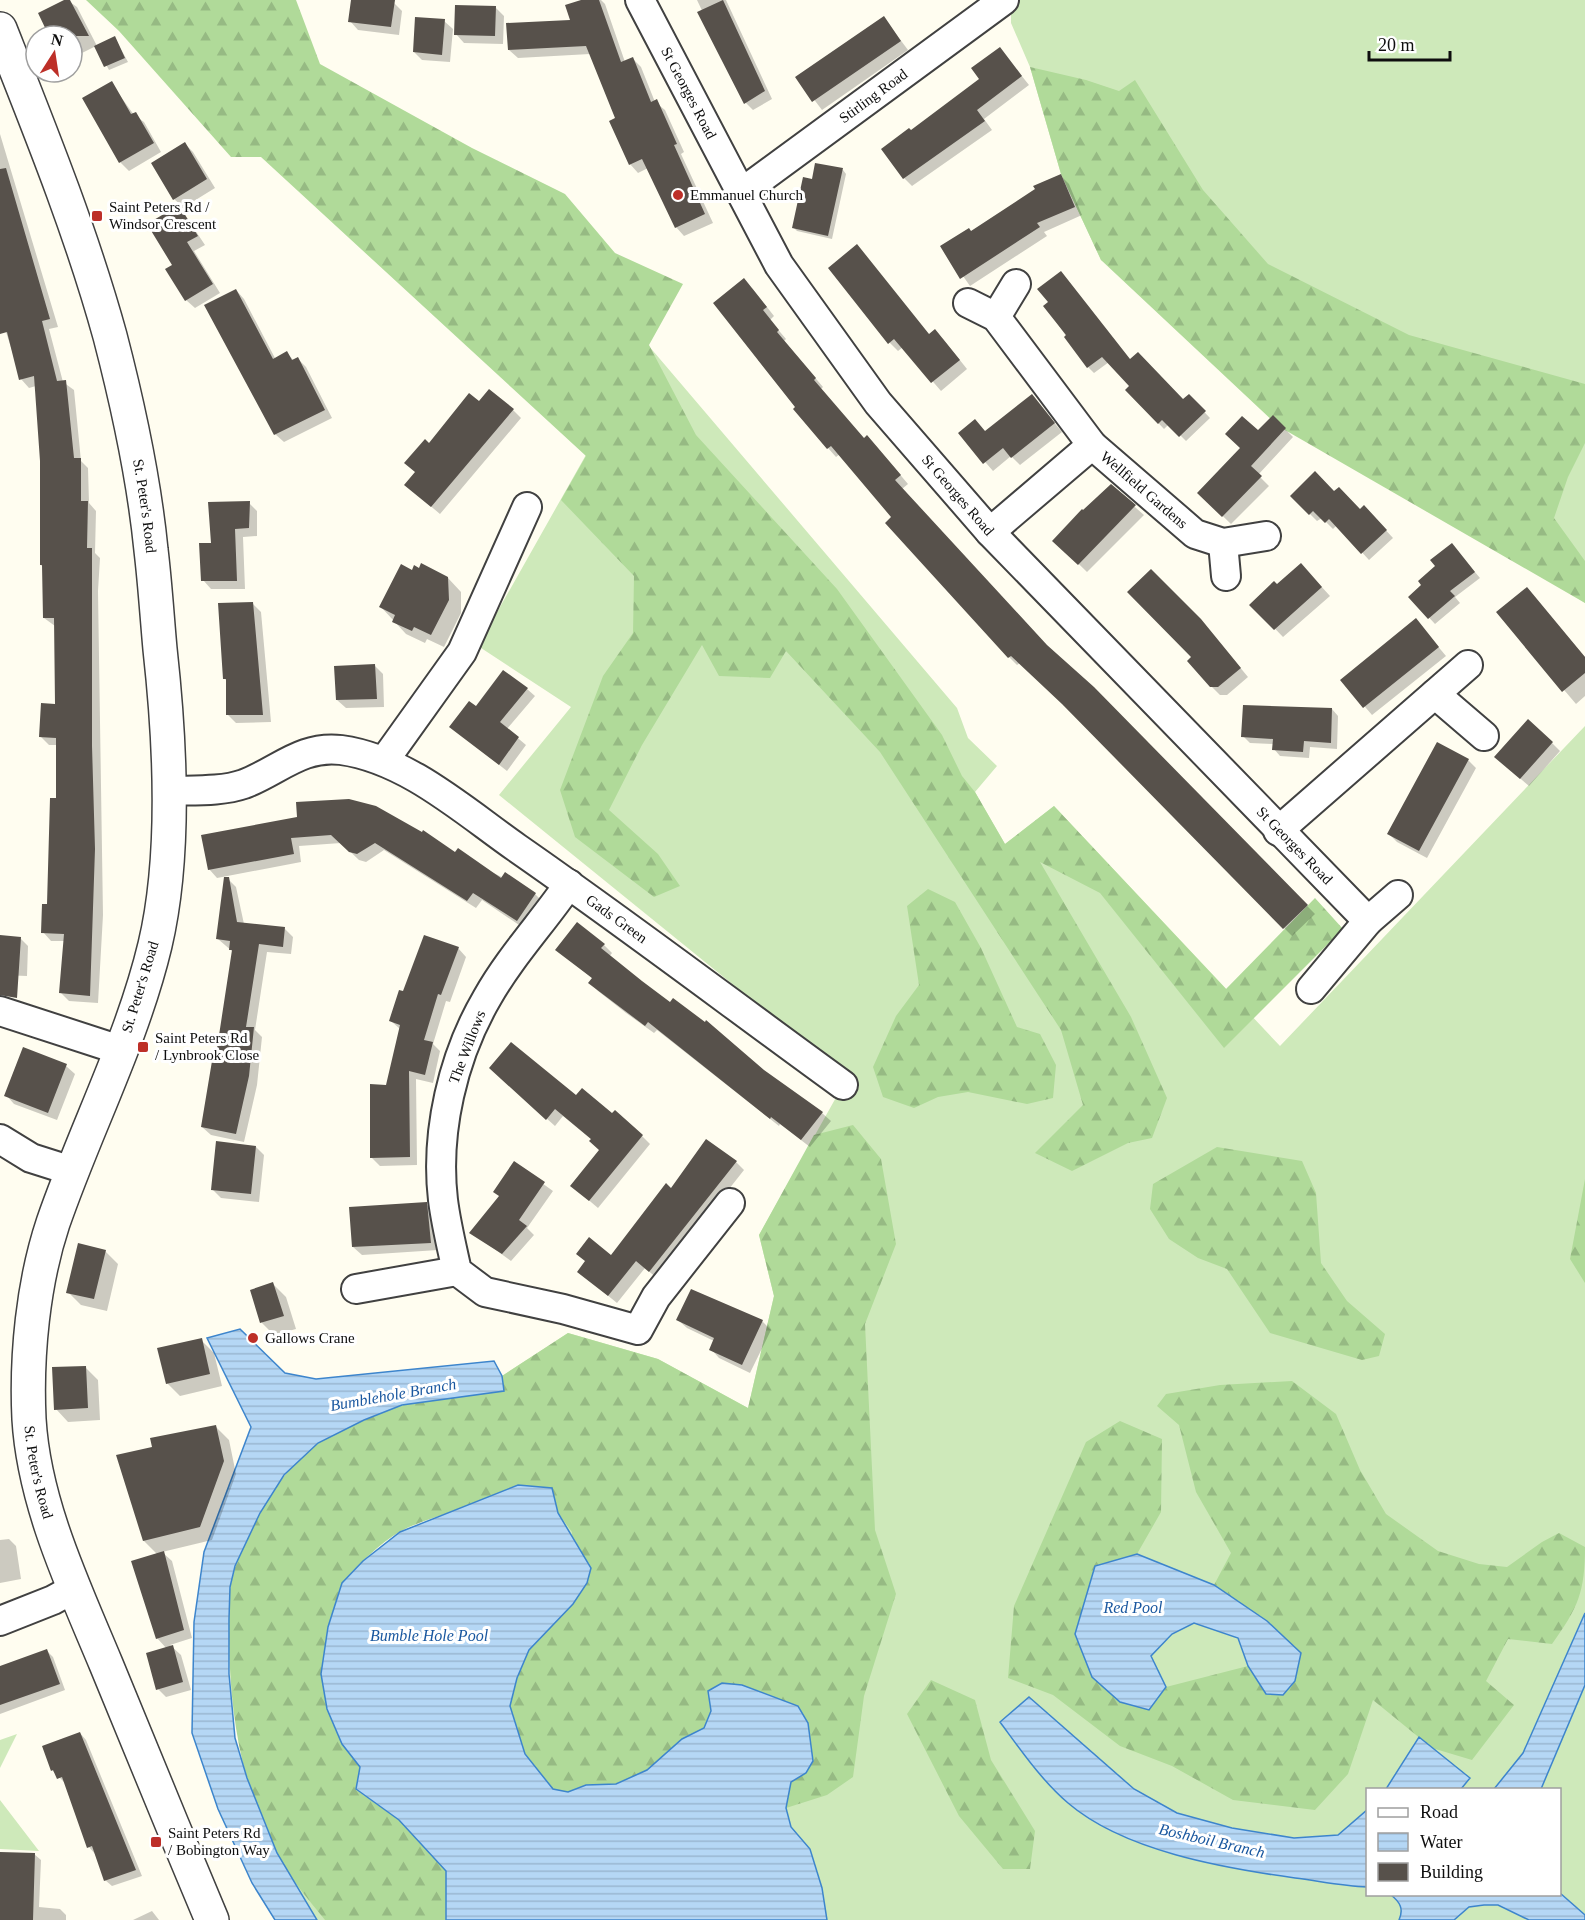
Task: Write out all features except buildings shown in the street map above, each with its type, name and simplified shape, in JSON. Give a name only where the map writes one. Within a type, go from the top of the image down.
[{"type":"street","name":"St Georges Road","points":[[640,0],[779,265],[878,403],[990,532],[1278,831],[1368,921]]},
{"type":"street","name":"Stirling Road","points":[[741,193],[1004,0]]},
{"type":"street","name":"St. Peter's Road","points":[[0,29],[50,155],[75,227],[110,337],[133,438],[151,546],[166,702],[168,791],[167,853],[155,942],[108,1089],[72,1171],[53,1224],[37,1295],[30,1364],[29,1421],[41,1490],[75,1588],[212,1920]]},
{"type":"street","points":[[996,317],[1016,284]]},
{"type":"street","name":"Wellfield Gardens","points":[[968,303],[996,317],[1092,445],[1195,534],[1223,543],[1266,536]]},
{"type":"street","name":"Wellfield Gardens","points":[[990,532],[1092,445]]},
{"type":"street","points":[[384,761],[462,652],[528,507]]},
{"type":"street","points":[[1223,543],[1226,576]]},
{"type":"street","points":[[1278,831],[1468,665]]},
{"type":"street","points":[[1434,694],[1484,736]]},
{"type":"street","name":"Gads Green","points":[[168,791],[208,790],[244,784],[308,752],[339,750],[384,761],[426,784],[569,884],[843,1085]]},
{"type":"street","name":"The Willows","points":[[457,1271],[442,1198],[443,1147],[451,1086],[468,1035],[487,997],[569,884]]},
{"type":"street","points":[[1311,989],[1368,921],[1398,896]]},
{"type":"street","points":[[0,1011],[120,1050]]},
{"type":"street","points":[[0,1139],[31,1158],[72,1171]]},
{"type":"street","points":[[356,1289],[457,1271],[485,1292],[563,1309],[638,1330],[656,1297],[730,1203]]},
{"type":"street","points":[[0,1621],[54,1600],[75,1588]]},
{"type":"green space","points":[[86,0],[296,0],[320,64],[472,148],[565,194],[615,253],[683,284],[649,345],[696,435],[837,589],[942,735],[962,776],[975,792],[1005,844],[1054,806],[1226,989],[1315,898],[1343,929],[1224,1048],[1100,893],[1040,862],[1131,1017],[1167,1098],[1152,1138],[1128,1143],[1072,1171],[1035,1153],[1083,1105],[1061,1030],[880,752],[786,651],[770,678],[719,676],[702,645],[642,745],[609,810],[658,854],[680,886],[654,897],[575,837],[560,790],[603,676],[633,633],[634,576],[561,500],[586,456],[261,157],[231,157],[119,31]]},
{"type":"green space","points":[[1011,0],[1585,0],[1585,603],[1101,260],[1061,174],[1030,67],[1011,23]]},
{"type":"green space","points":[[1030,67],[1086,80],[1119,91],[1135,80],[1203,190],[1268,264],[1409,335],[1585,384],[1585,443],[1568,477],[1554,518],[1585,561],[1585,603],[1278,426],[1101,260],[1061,174]]},
{"type":"green space","points":[[648,345],[957,708],[968,738],[997,766],[975,792],[1005,844],[1054,806],[1280,1046],[1585,726],[1585,1920],[317,1920],[277,1853],[504,1391],[502,1376],[568,1333],[658,1359],[748,1408],[774,1296],[759,1235],[843,1085],[842,1073],[499,795],[571,707],[478,646]]},
{"type":"green space","points":[[928,889],[955,902],[981,948],[1017,1027],[1040,1034],[1056,1065],[1053,1098],[1027,1104],[968,1092],[938,1097],[914,1108],[883,1097],[873,1067],[896,1016],[919,985],[907,906]]},
{"type":"green space","points":[[853,1125],[881,1159],[896,1244],[865,1324],[875,1530],[896,1594],[864,1696],[853,1777],[827,1795],[786,1808],[791,1782],[806,1773],[813,1761],[810,1743],[765,1695],[742,1685],[708,1691],[711,1711],[704,1728],[682,1739],[647,1770],[616,1784],[586,1785],[568,1792],[553,1789],[525,1754],[510,1706],[517,1678],[529,1650],[573,1604],[572,1532],[558,1513],[552,1489],[455,1511],[418,1523],[393,1536],[342,1583],[342,1744],[360,1767],[356,1790],[399,1820],[446,1871],[446,1920],[325,1920],[288,1871],[265,1828],[246,1776],[235,1722],[230,1667],[229,1597],[243,1546],[263,1506],[303,1455],[328,1437],[400,1406],[452,1396],[504,1391],[502,1376],[568,1333],[658,1359],[748,1408],[774,1296],[759,1235],[814,1135]]},
{"type":"green space","points":[[1217,1147],[1302,1161],[1316,1193],[1321,1263],[1347,1301],[1385,1334],[1379,1356],[1362,1360],[1270,1333],[1227,1269],[1198,1258],[1169,1239],[1150,1209],[1153,1184]]},
{"type":"green space","points":[[1585,1179],[1585,1283],[1570,1259]]},
{"type":"green space","points":[[1292,1381],[1336,1414],[1360,1470],[1386,1514],[1438,1551],[1479,1564],[1507,1567],[1559,1533],[1585,1547],[1584,1576],[1578,1599],[1568,1620],[1552,1644],[1508,1639],[1486,1681],[1514,1705],[1472,1760],[1432,1748],[1373,1700],[1348,1774],[1315,1810],[1233,1800],[1172,1766],[1120,1746],[1053,1695],[1008,1678],[1014,1606],[1086,1442],[1120,1421],[1162,1439],[1161,1512],[1137,1554],[1095,1567],[1075,1634],[1149,1710],[1166,1687],[1248,1666],[1266,1694],[1267,1621],[1214,1585],[1231,1553],[1196,1492],[1179,1425],[1157,1406],[1166,1394],[1220,1385]]},
{"type":"green space","points":[[931,1680],[975,1700],[991,1760],[1035,1831],[1030,1869],[1003,1869],[959,1816],[907,1714]]},
{"type":"green space","points":[[17,1734],[0,1768],[0,1740]]},
{"type":"green space","points":[[0,1800],[39,1851],[0,1849]]},
{"type":"water","name":"Bumblehole Branch","points":[[240,1329],[285,1373],[316,1379],[494,1361],[502,1376],[504,1391],[402,1405],[364,1420],[318,1443],[284,1475],[260,1513],[235,1566],[230,1587],[229,1674],[235,1738],[247,1778],[277,1853],[317,1920],[275,1920],[252,1883],[218,1809],[192,1733],[194,1622],[204,1552],[251,1427],[207,1338]]},
{"type":"water","name":"Bumble Hole Pool","points":[[518,1485],[552,1488],[558,1513],[591,1568],[587,1583],[573,1604],[529,1650],[517,1678],[510,1706],[525,1754],[553,1789],[568,1792],[586,1785],[616,1784],[647,1770],[682,1739],[704,1728],[711,1711],[708,1691],[722,1683],[742,1685],[798,1706],[808,1723],[813,1761],[806,1773],[791,1782],[786,1808],[791,1827],[810,1849],[822,1888],[827,1920],[446,1920],[446,1871],[399,1820],[356,1789],[360,1767],[342,1744],[327,1709],[321,1674],[328,1627],[342,1583],[363,1561],[400,1532]]},
{"type":"water","name":"Red Pool","points":[[1137,1554],[1214,1585],[1267,1621],[1301,1653],[1295,1681],[1283,1695],[1266,1694],[1248,1666],[1238,1638],[1194,1623],[1172,1634],[1151,1656],[1166,1687],[1149,1710],[1120,1702],[1092,1677],[1075,1634],[1095,1566]]},
{"type":"water","points":[[1585,1613],[1585,1685],[1541,1788],[1495,1788],[1523,1753]]},
{"type":"water","name":"Boshboil Branch","points":[[1029,1697],[1134,1789],[1177,1813],[1232,1828],[1294,1838],[1338,1835],[1366,1811],[1366,1887],[1340,1885],[1206,1863],[1117,1834],[1091,1820],[1049,1785],[1000,1722]]},
{"type":"water","points":[[1419,1737],[1470,1778],[1462,1788],[1387,1788]]},
{"type":"water","points":[[1561,1894],[1585,1915],[1585,1920],[1529,1920],[1498,1905],[1484,1905],[1469,1907],[1454,1920],[1399,1920],[1401,1912],[1397,1900],[1392,1896],[1561,1896]]},
{"type":"place","name":"Emmanuel Church","points":[[678,195]]},
{"type":"place","name":"Saint Peters Rd / Windsor Crescent","points":[[97,216]]},
{"type":"place","name":"Saint Peters Rd / Lynbrook Close","points":[[143,1047]]},
{"type":"place","name":"Gallows Crane","points":[[253,1338]]},
{"type":"place","name":"Saint Peters Rd / Bobington Way","points":[[156,1842]]}]
